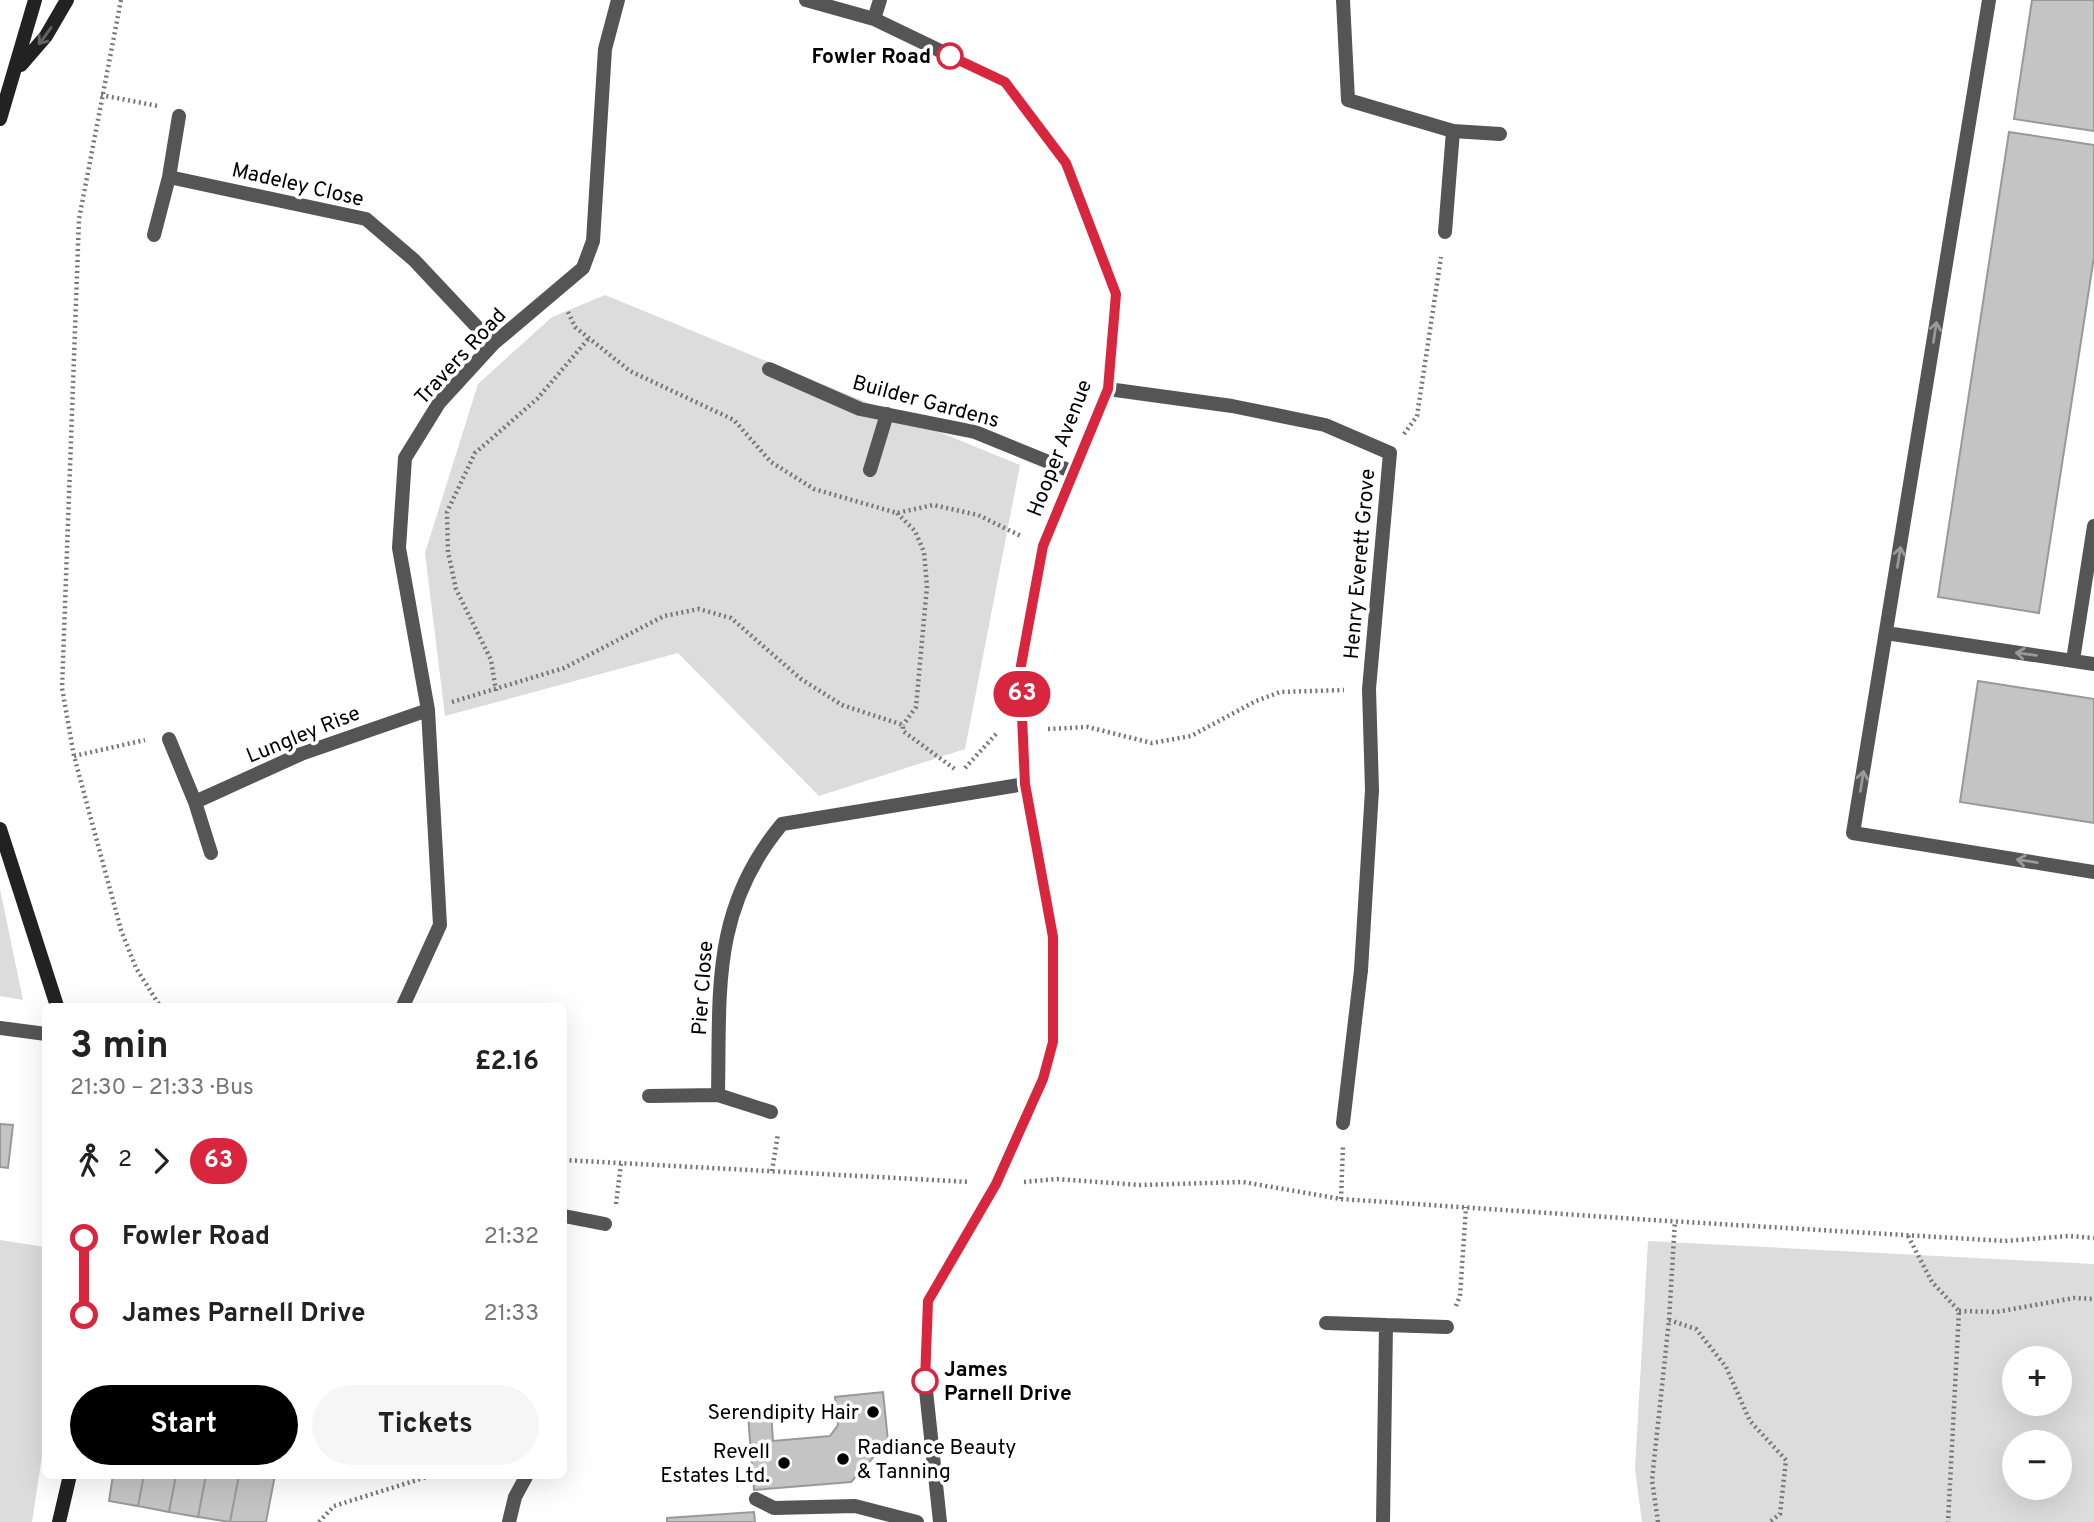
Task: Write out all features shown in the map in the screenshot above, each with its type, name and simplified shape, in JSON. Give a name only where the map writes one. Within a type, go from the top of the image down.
[{"type":"street","points":[[0,119],[17,69],[35,0]]},
{"type":"street","points":[[17,69],[47,36],[67,0]]},
{"type":"street","name":"Travers Road","points":[[404,1003],[440,925],[428,710],[399,548],[405,458],[439,404],[493,344],[583,268],[593,241],[605,49],[618,0]]},
{"type":"street","name":"Hooper Avenue","points":[[806,0],[874,19],[1005,82],[1066,163],[1116,294],[1108,389],[1043,546],[1020,671],[1025,784],[1053,937],[1053,1042],[1043,1079],[996,1184],[928,1301],[925,1381],[940,1522]]},
{"type":"street","points":[[874,19],[880,0]]},
{"type":"street","points":[[1343,0],[1348,100],[1453,131],[1500,134]]},
{"type":"street","points":[[1989,0],[1853,833],[2094,872]]},
{"type":"street","points":[[154,235],[169,177],[179,117]]},
{"type":"street","points":[[1445,232],[1453,131]]},
{"type":"street","name":"Madeley Close","points":[[169,177],[366,219],[414,260],[493,344]]},
{"type":"street","name":"Builder Gardens","points":[[769,369],[860,409],[975,432],[1073,472]]},
{"type":"street","name":"Henry Everett Grove","points":[[1108,389],[1232,406],[1325,425],[1390,453],[1369,689],[1372,790],[1361,970],[1343,1124]]},
{"type":"street","points":[[870,470],[887,414]]},
{"type":"street","points":[[2073,660],[2094,526]]},
{"type":"street","points":[[1886,633],[2094,664]]},
{"type":"street","name":"Lungley Rise","points":[[195,803],[301,754],[428,710]]},
{"type":"street","points":[[169,738],[195,803],[211,853]]},
{"type":"street","name":"Pier Close","points":[[718,1096],[720,973],[729,920],[759,851],[782,824],[1025,784]]},
{"type":"street","points":[[0,829],[56,1003]]},
{"type":"street","points":[[0,1028],[42,1033]]},
{"type":"street","points":[[649,1096],[718,1096],[771,1112]]},
{"type":"street","points":[[567,1217],[606,1224]]},
{"type":"street","points":[[1326,1323],[1447,1327]]},
{"type":"street","points":[[1382,1522],[1386,1325]]},
{"type":"street","points":[[60,1522],[69,1479]]},
{"type":"street","points":[[509,1522],[515,1497],[525,1479]]},
{"type":"street","points":[[756,1499],[774,1508],[855,1506],[917,1522]]},
{"type":"path","points":[[121,0],[79,219],[62,688],[74,756],[121,930],[136,968],[158,1003]]},
{"type":"path","points":[[101,95],[177,109],[179,117]]},
{"type":"path","points":[[1390,453],[1417,416],[1445,232]]},
{"type":"path","points":[[558,289],[575,327],[630,371],[734,420],[771,462],[814,489],[897,513],[933,505],[978,515],[1043,546]]},
{"type":"path","points":[[496,691],[491,660],[456,589],[448,552],[447,512],[475,453],[537,399],[590,337]]},
{"type":"path","points":[[897,513],[915,531],[924,552],[927,586],[916,707],[903,731],[960,773],[997,733],[1088,727],[1152,743],[1191,736],[1280,692],[1369,689]]},
{"type":"path","points":[[428,710],[564,668],[664,616],[699,609],[730,618],[801,679],[842,705],[904,725]]},
{"type":"path","points":[[74,756],[152,739],[169,738]]},
{"type":"path","points":[[1341,1199],[1343,1124]]},
{"type":"path","points":[[567,1160],[996,1184],[1057,1179],[1139,1185],[1243,1182],[1341,1199],[1675,1221],[2005,1241],[2069,1236],[2094,1238]]},
{"type":"path","points":[[606,1224],[617,1202],[621,1164]]},
{"type":"path","points":[[1447,1327],[1460,1296],[1466,1207]]},
{"type":"path","points":[[1658,1522],[1652,1480],[1669,1320],[1675,1221]]},
{"type":"path","points":[[1908,1236],[1932,1282],[1959,1311],[1996,1312],[2074,1298],[2094,1299]]},
{"type":"path","points":[[1948,1522],[1959,1311]]},
{"type":"path","points":[[1669,1320],[1696,1329],[1726,1367],[1750,1421],[1786,1460],[1780,1514],[1770,1522]]},
{"type":"path","points":[[319,1522],[334,1506],[420,1479]]},
{"type":"shaded area","points":[[605,295],[1020,465],[965,749],[819,796],[678,653],[445,716],[425,553],[478,384],[552,317]]},
{"type":"shaded area","points":[[0,889],[23,1000],[0,996]]},
{"type":"shaded area","points":[[0,1240],[42,1247],[42,1456],[32,1522],[0,1522]]},
{"type":"shaded area","points":[[1648,1241],[2094,1264],[2094,1522],[1642,1522],[1635,1469]]},
{"type":"building","points":[[2032,0],[2094,0],[2094,131],[2014,119]]},
{"type":"building","points":[[2009,132],[2094,145],[2094,257],[2039,613],[1938,597]]},
{"type":"building","points":[[1978,681],[2094,699],[2094,823],[1960,802]]},
{"type":"building","points":[[0,1124],[13,1125],[8,1168],[0,1167]]},
{"type":"building","points":[[883,1392],[888,1441],[851,1482],[754,1490],[748,1415],[771,1412],[773,1441],[830,1436],[838,1425],[835,1397]]},
{"type":"building","points":[[112,1479],[143,1479],[138,1506],[109,1501]]},
{"type":"building","points":[[143,1479],[175,1479],[169,1512],[138,1506]]},
{"type":"building","points":[[175,1479],[205,1479],[198,1517],[169,1512]]},
{"type":"building","points":[[205,1479],[238,1479],[230,1522],[198,1517]]},
{"type":"building","points":[[238,1479],[274,1479],[266,1522],[230,1522]]},
{"type":"building","points":[[754,1512],[755,1522],[667,1522],[667,1518]]},
{"type":"bus line","name":"63","points":[[925,1381],[928,1301],[996,1184],[1043,1079],[1053,1042],[1053,937],[1025,784],[1020,671],[1043,546],[1108,389],[1116,294],[1066,163],[1005,82],[950,56]]},
{"type":"place","name":"Fowler Road","points":[[950,56]]},
{"type":"place","name":"James Parnell Drive","points":[[925,1381]]},
{"type":"place","name":"Serendipity Hair","points":[[873,1412]]},
{"type":"place","name":"Radiance Beauty & Tanning","points":[[843,1459]]},
{"type":"place","name":"Revell Estates Ltd.","points":[[784,1463]]}]
